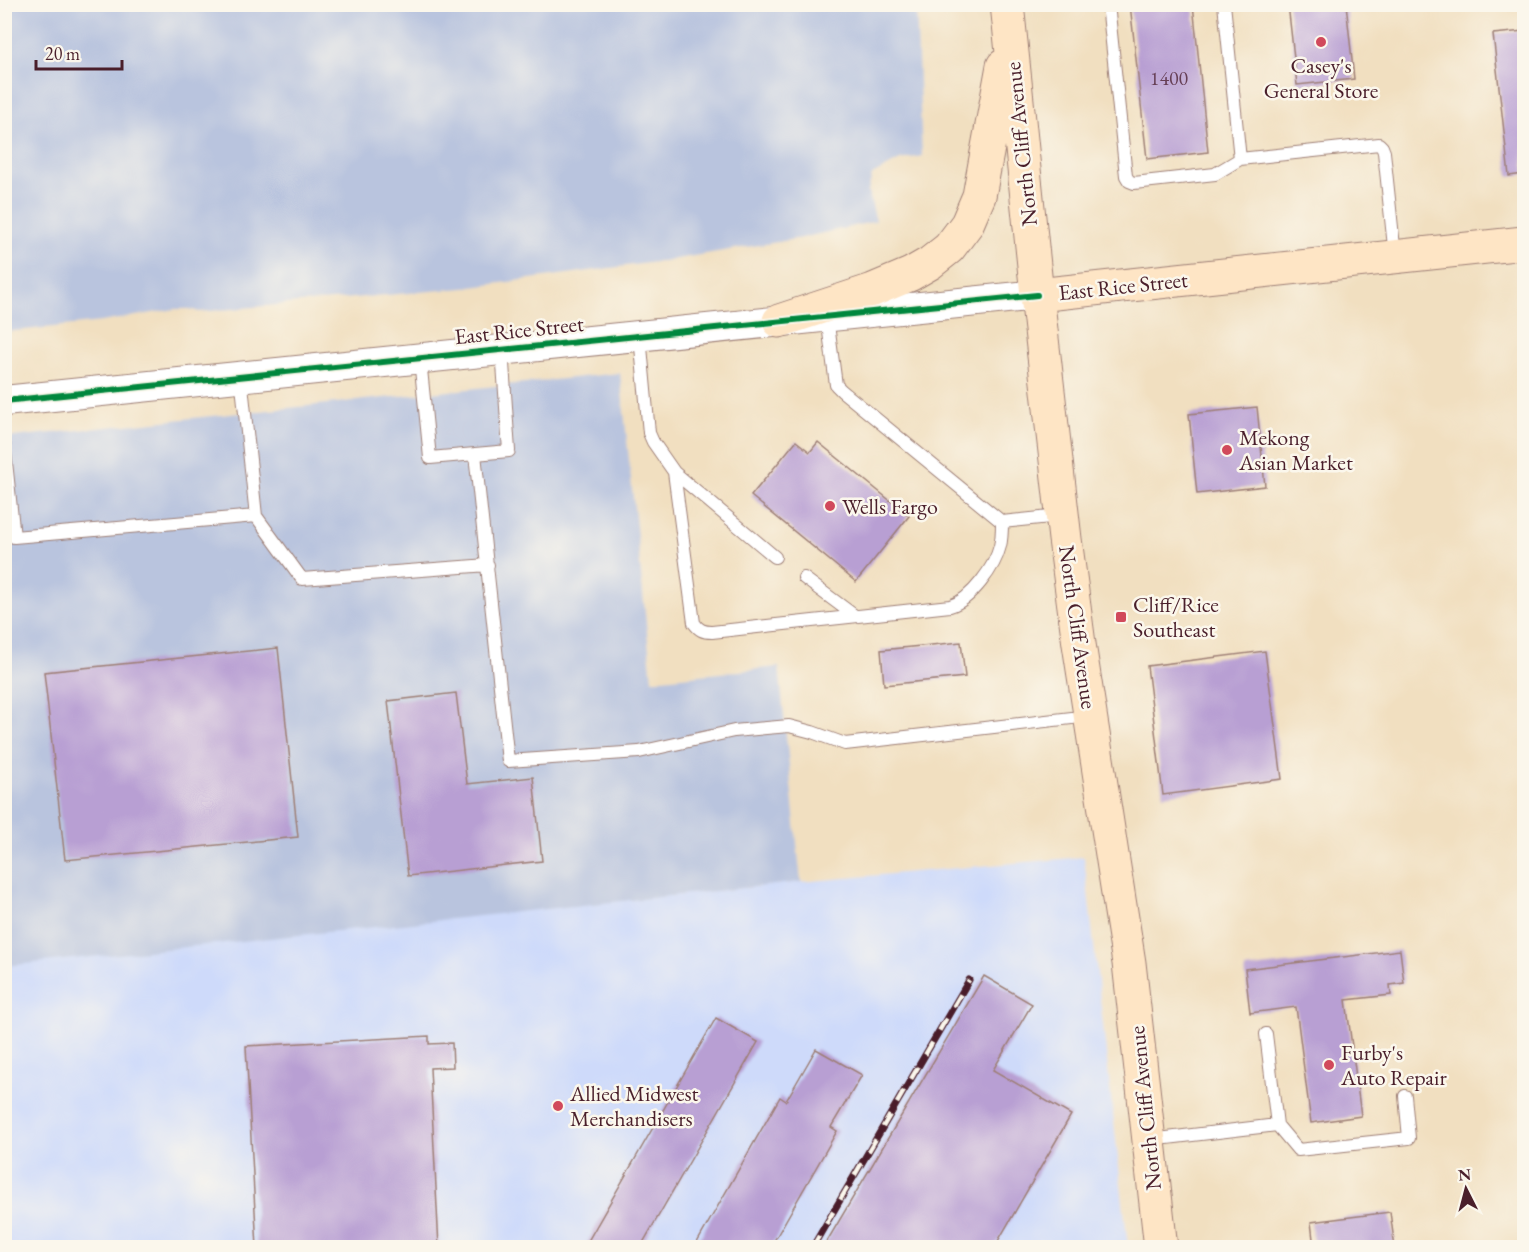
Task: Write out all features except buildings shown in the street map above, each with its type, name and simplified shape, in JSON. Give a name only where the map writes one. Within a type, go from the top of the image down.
[{"type":"main road","name":"North Cliff Avenue","points":[[1008,17],[1062,516],[1090,716],[1129,963],[1161,1248]]},
{"type":"main road","points":[[780,321],[873,290],[911,274],[949,248],[967,224],[979,196],[1008,17]]},
{"type":"main road","name":"East Rice Street","points":[[1037,295],[1524,243]]},
{"type":"street","name":"East Rice Street","points":[[4,401],[1037,295]]},
{"type":"lane","points":[[1108,4],[1126,176],[1129,181],[1134,183],[1215,174],[1240,159],[1379,144],[1384,152],[1395,257]]},
{"type":"lane","points":[[1224,4],[1240,159]]},
{"type":"lane","points":[[826,316],[836,385],[1002,522],[1062,516]]},
{"type":"lane","points":[[640,335],[649,433],[653,442],[674,472],[775,556]]},
{"type":"lane","points":[[420,358],[430,458],[509,451],[502,349]]},
{"type":"lane","points":[[241,376],[256,516],[302,579],[488,565]]},
{"type":"lane","points":[[4,443],[14,537],[256,516]]},
{"type":"lane","points":[[475,454],[508,761],[639,752],[734,731],[789,726],[844,744],[1090,716]]},
{"type":"lane","points":[[674,472],[694,623],[704,632],[961,603],[970,595],[995,558],[1000,545],[1002,522]]},
{"type":"lane","points":[[804,578],[855,616]]},
{"type":"lane","points":[[1266,1034],[1277,1125],[1298,1150],[1409,1138],[1405,1096]]},
{"type":"lane","points":[[1149,1140],[1277,1125]]},
{"type":"shaded area","points":[[5,4],[916,5],[922,156],[900,160],[872,175],[868,191],[876,221],[801,238],[670,260],[464,288],[199,312],[190,309],[175,309],[102,322],[5,332]]},
{"type":"shaded area","points":[[620,373],[652,680],[779,667],[801,882],[5,966],[4,438]]},
{"type":"shaded area","name":"Allied Midwest Merchandisers","points":[[1084,857],[1128,1247],[5,1247],[4,965],[801,882]]},
{"type":"railway","points":[[812,1248],[969,980]]},
{"type":"cycle path","points":[[4,401],[1037,295]]},
{"type":"place","name":"Casey's General Store","points":[[1321,42]]},
{"type":"place","name":"Mekong Asian Market","points":[[1227,450]]},
{"type":"place","name":"Wells Fargo","points":[[830,506]]},
{"type":"place","name":"Cliff/Rice Southeast","points":[[1121,617]]},
{"type":"place","name":"Furby's Auto Repair","points":[[1329,1065]]},
{"type":"place","name":"Allied Midwest Merchandisers","points":[[558,1106]]}]
